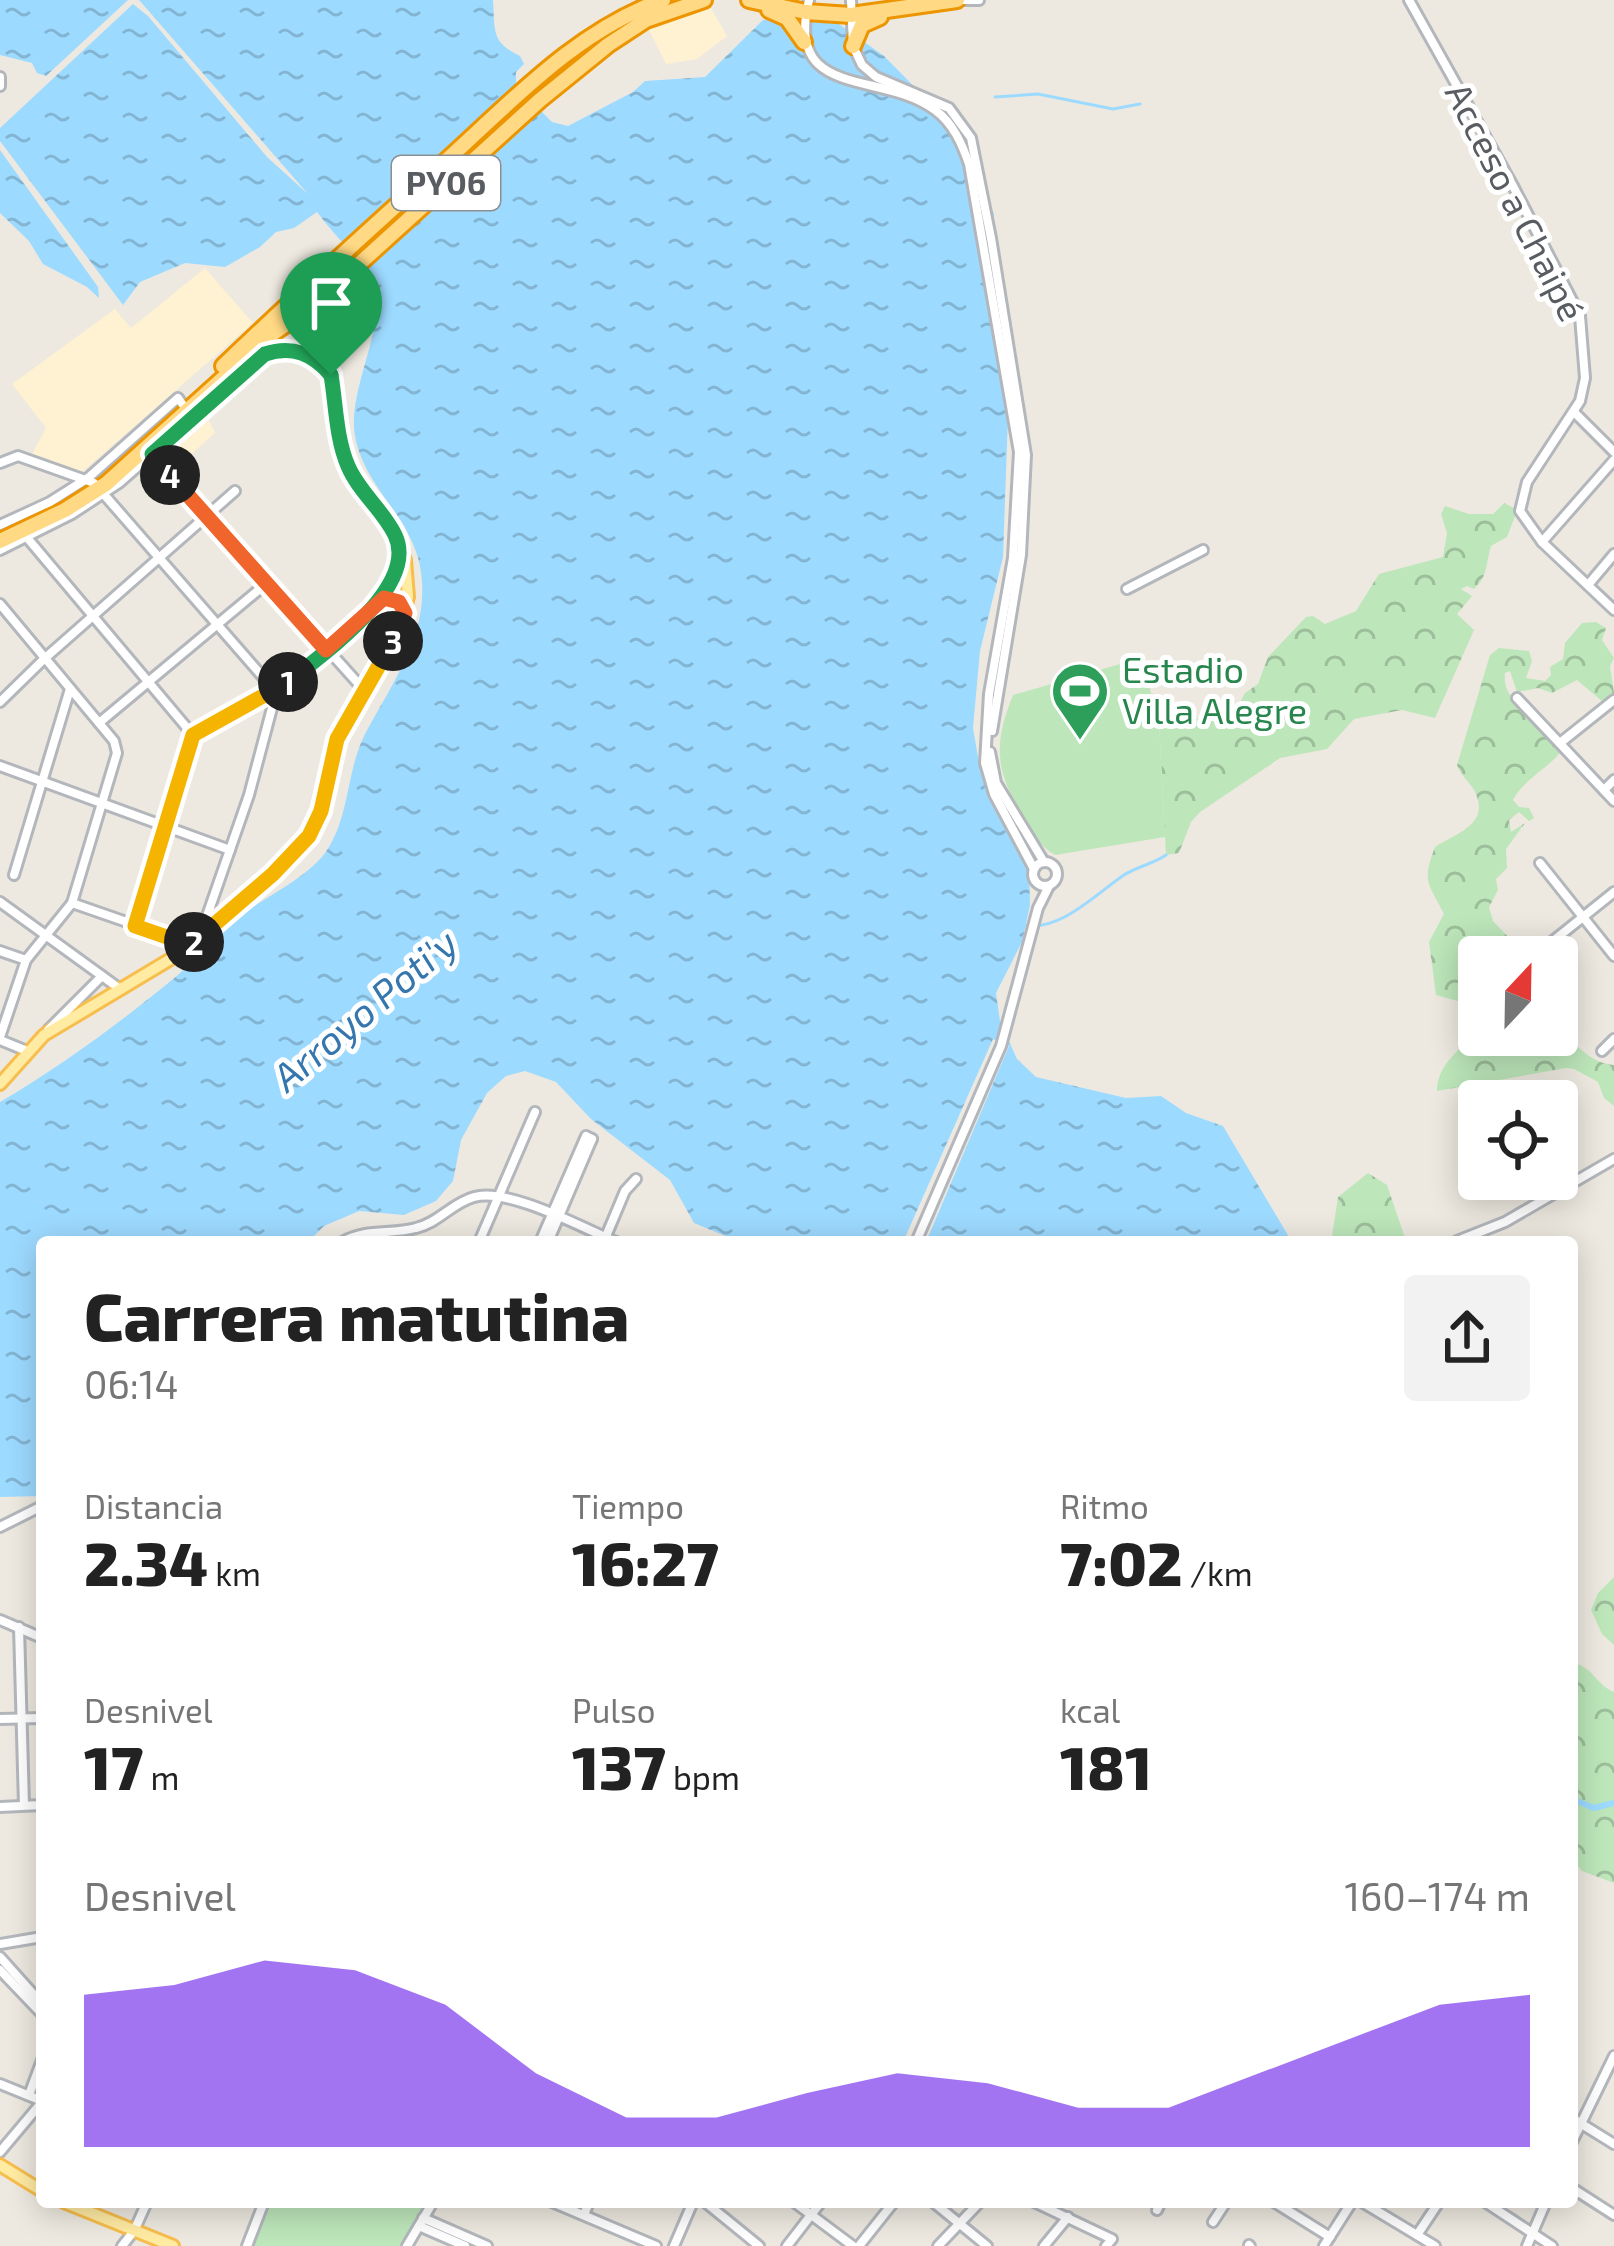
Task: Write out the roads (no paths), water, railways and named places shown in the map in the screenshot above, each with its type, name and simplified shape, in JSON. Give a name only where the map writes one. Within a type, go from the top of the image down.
[{"type":"highway","name":"PY06","points":[[97,486],[284,306],[528,87],[602,28],[663,0]]},
{"type":"highway","name":"PY06","points":[[0,538],[97,486],[149,451],[540,100],[636,26],[704,0]]},
{"type":"highway","points":[[749,0],[851,8],[956,0]]},
{"type":"highway","points":[[749,0],[787,18],[804,42]]},
{"type":"highway","points":[[853,46],[858,30],[869,20],[919,5]]},
{"type":"highway","points":[[325,337],[330,305],[349,270]]},
{"type":"main road","points":[[0,1084],[44,1035],[195,941],[264,883],[309,836],[321,811],[337,739],[405,613],[408,577],[398,541],[345,460],[325,337],[315,304],[304,288]]},
{"type":"main road","points":[[284,306],[294,320],[325,337]]},
{"type":"main road","points":[[0,2165],[36,2187]]},
{"type":"main road","points":[[78,2208],[173,2246]]},
{"type":"street","points":[[956,0],[979,0]]},
{"type":"street","name":"Acceso a Chaipé","points":[[1409,0],[1580,316],[1585,378],[1575,413]]},
{"type":"street","points":[[808,6],[804,42],[817,64],[833,75],[928,104],[952,118]]},
{"type":"street","points":[[851,8],[853,46],[862,65],[876,76],[940,103],[967,141],[1026,455],[1022,555],[990,761],[996,783],[1044,862],[1058,872],[1038,908],[1001,1046],[919,1236]]},
{"type":"street","points":[[0,77],[0,86]]},
{"type":"street","points":[[967,141],[1018,452],[1013,558],[989,694],[985,763],[994,794],[1034,869],[1038,908]]},
{"type":"street","points":[[243,365],[265,354],[290,350],[313,357],[331,375]]},
{"type":"street","points":[[1543,542],[1614,456],[1575,413],[1527,482],[1521,499],[1526,524],[1543,542],[1614,610]]},
{"type":"street","points":[[149,451],[364,690]]},
{"type":"street","points":[[0,464],[18,457],[97,486],[276,692]]},
{"type":"street","points":[[0,699],[235,491]]},
{"type":"street","points":[[20,528],[193,735]]},
{"type":"street","points":[[135,926],[193,735],[276,692],[378,601],[397,572],[398,541]]},
{"type":"street","points":[[1126,589],[1203,550]]},
{"type":"street","points":[[1588,585],[1614,554]]},
{"type":"street","points":[[99,723],[267,583]]},
{"type":"street","points":[[378,601],[395,600],[405,613]]},
{"type":"street","points":[[0,604],[4,620],[70,688],[117,747],[72,903],[26,960],[0,1038],[27,1051]]},
{"type":"street","points":[[14,875],[70,688]]},
{"type":"street","points":[[72,903],[195,941],[230,850],[276,692]]},
{"type":"street","points":[[1517,698],[1614,801]]},
{"type":"street","points":[[1560,743],[1614,700]]},
{"type":"street","points":[[0,766],[230,850]]},
{"type":"street","points":[[1604,790],[1614,780]]},
{"type":"street","points":[[1034,869],[1044,862]]},
{"type":"street","points":[[1540,863],[1614,956]]},
{"type":"street","points":[[1037,884],[1049,886]]},
{"type":"street","points":[[1559,936],[1614,892]]},
{"type":"street","points":[[0,902],[120,989]]},
{"type":"street","points":[[0,951],[26,960]]},
{"type":"street","points":[[44,1035],[102,976]]},
{"type":"street","points":[[1603,1051],[1614,1039]]},
{"type":"street","points":[[481,1236],[535,1112]]},
{"type":"street","points":[[547,1236],[592,1139],[586,1136],[555,1217]]},
{"type":"street","points":[[1470,1236],[1505,1222],[1614,1160]]},
{"type":"street","points":[[607,1236],[625,1191],[636,1180]]},
{"type":"street","points":[[358,1236],[423,1226],[468,1199],[497,1196],[596,1236]]},
{"type":"street","points":[[0,1527],[36,1509]]},
{"type":"street","points":[[0,1620],[36,1635]]},
{"type":"street","points":[[19,1627],[23,1805]]},
{"type":"street","points":[[0,1719],[36,1718]]},
{"type":"street","points":[[0,1807],[36,1805]]},
{"type":"street","points":[[0,1944],[36,1938]]},
{"type":"street","points":[[0,1957],[36,1997]]},
{"type":"street","points":[[0,1970],[36,2008]]},
{"type":"street","points":[[1578,2118],[1614,2058]]},
{"type":"street","points":[[28,2095],[36,2075]]},
{"type":"street","points":[[0,2084],[36,2099]]},
{"type":"street","points":[[0,2152],[36,2109]]},
{"type":"street","points":[[1578,2122],[1614,2144]]},
{"type":"street","points":[[1578,2192],[1614,2215]]},
{"type":"street","points":[[122,2246],[144,2208]]},
{"type":"street","points":[[248,2246],[262,2208]]},
{"type":"street","points":[[407,2246],[429,2208]]},
{"type":"street","points":[[567,2208],[656,2246]]},
{"type":"street","points":[[584,2215],[587,2208]]},
{"type":"street","points":[[674,2246],[690,2208]]},
{"type":"street","points":[[712,2208],[756,2245]]},
{"type":"street","points":[[802,2208],[856,2246],[889,2208]]},
{"type":"street","points":[[787,2246],[816,2208]]},
{"type":"street","points":[[940,2208],[988,2246]]},
{"type":"street","points":[[938,2246],[975,2208]]},
{"type":"street","points":[[1048,2208],[1112,2239],[1106,2246]]},
{"type":"street","points":[[1213,2222],[1222,2208]]},
{"type":"street","points":[[1281,2208],[1325,2244],[1348,2208]]},
{"type":"street","points":[[1372,2208],[1436,2246]]},
{"type":"street","points":[[1418,2235],[1434,2208]]},
{"type":"street","points":[[1494,2208],[1552,2246]]},
{"type":"street","points":[[1527,2246],[1543,2208]]},
{"type":"street","points":[[1044,2246],[1068,2217]]},
{"type":"street","points":[[421,2222],[465,2246]]},
{"type":"street","points":[[421,2222],[487,2246]]},
{"type":"water","points":[[0,0],[128,0],[46,76],[37,73],[32,63],[0,55]]},
{"type":"water","name":"Arroyo Poti'y","points":[[139,0],[493,0],[499,40],[524,64],[516,72],[516,86],[552,122],[568,126],[645,81],[705,77],[763,20],[813,15],[836,22],[884,56],[953,126],[994,214],[989,318],[1009,388],[1003,557],[980,651],[973,728],[979,763],[1013,820],[1029,869],[1030,905],[1022,942],[996,993],[1000,1021],[1017,1059],[1036,1077],[1126,1098],[1161,1096],[1186,1113],[1223,1126],[1288,1236],[725,1236],[694,1223],[670,1180],[591,1119],[556,1082],[525,1071],[506,1076],[487,1093],[461,1140],[453,1181],[436,1201],[404,1215],[359,1211],[324,1226],[314,1236],[36,1236],[36,1496],[0,1497],[0,1102],[135,1009],[245,913],[325,853],[339,825],[359,748],[412,642],[422,582],[412,541],[369,474],[355,436],[354,417],[373,332],[375,293],[369,276],[317,212],[294,228],[276,232],[225,267],[185,263],[140,282],[123,305],[0,141],[0,128],[133,4],[267,157],[308,194]]},
{"type":"water","points":[[0,150],[98,287],[99,298],[43,264],[29,241],[0,213]]},
{"type":"waterway","points":[[995,97],[1038,94],[1113,109],[1140,104]]},
{"type":"waterway","points":[[1023,925],[1037,926],[1064,917],[1124,875],[1166,855]]},
{"type":"waterway","points":[[1578,1801],[1594,1808],[1614,1803]]},
{"type":"place","name":"Estadio Villa Alegre","points":[[1080,742]]}]
